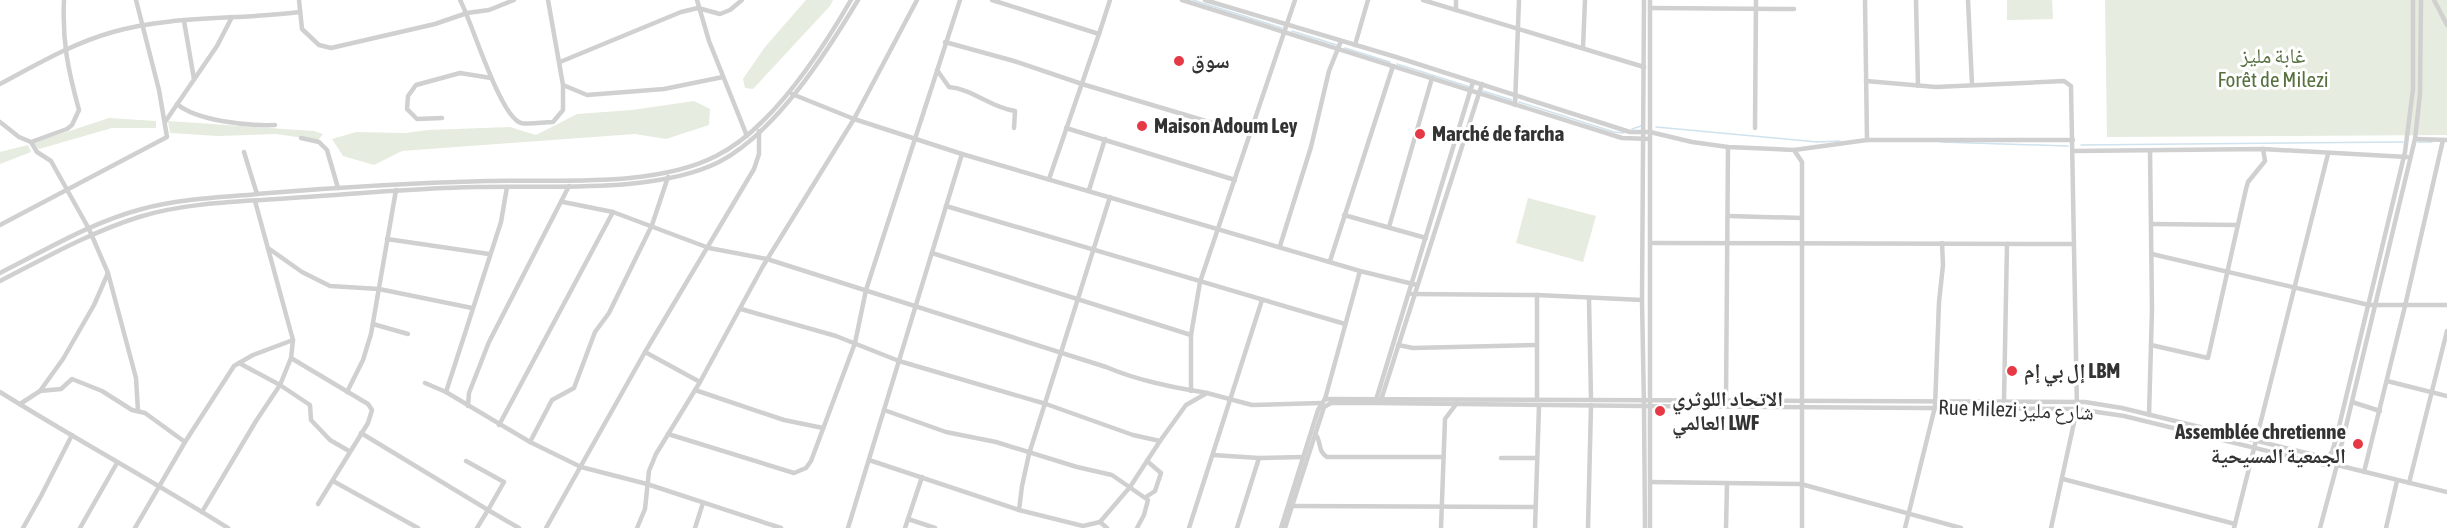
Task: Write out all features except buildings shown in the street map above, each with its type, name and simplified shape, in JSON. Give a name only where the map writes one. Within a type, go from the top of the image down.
[{"type":"street","points":[[31,142],[68,129],[79,110],[64,52],[62,28],[64,0]]},
{"type":"street","points":[[0,225],[167,137],[136,0]]},
{"type":"street","points":[[299,0],[302,29],[319,45],[331,48],[435,24],[467,13],[489,10],[514,0]]},
{"type":"street","points":[[460,0],[491,78],[511,117],[521,123],[553,122],[562,110],[563,85],[548,0]]},
{"type":"street","points":[[697,0],[698,8],[747,136]]},
{"type":"street","points":[[560,62],[664,18],[698,8],[720,14],[730,10],[742,0]]},
{"type":"street","points":[[791,92],[823,47],[851,0]]},
{"type":"street","points":[[0,281],[120,223],[152,213],[189,207],[396,190],[569,188],[684,174],[718,162],[741,148],[826,50],[858,0]]},
{"type":"street","points":[[637,528],[645,509],[649,471],[656,454],[700,382],[767,259],[854,119],[917,0]]},
{"type":"street","points":[[668,434],[794,473],[806,468],[811,461],[855,343],[866,290],[960,0]]},
{"type":"street","points":[[992,0],[1099,34]]},
{"type":"street","points":[[1049,179],[1110,0]]},
{"type":"street","points":[[1182,0],[1622,138],[1650,139]]},
{"type":"street","points":[[1205,0],[1396,57],[1630,132],[1650,132],[1692,142],[1728,147],[1794,150],[1867,140],[2073,140]]},
{"type":"street","points":[[1191,391],[1191,335],[1200,282],[1295,0]]},
{"type":"street","points":[[1355,45],[1368,0]]},
{"type":"street","points":[[1423,0],[1644,67]]},
{"type":"street","points":[[1456,0],[1456,10]]},
{"type":"street","points":[[1515,105],[1519,0]]},
{"type":"street","points":[[1583,48],[1585,0]]},
{"type":"street","points":[[1644,0],[1642,139],[1644,528]]},
{"type":"street","points":[[1650,0],[1650,528]]},
{"type":"street","points":[[1705,0],[1705,7]]},
{"type":"street","points":[[1755,128],[1756,0]]},
{"type":"street","points":[[1865,0],[1867,140]]},
{"type":"street","points":[[1916,0],[1918,86]]},
{"type":"street","points":[[1968,0],[1972,84]]},
{"type":"street","points":[[2336,464],[2330,456],[2336,440],[2404,157],[2413,89],[2413,0]]},
{"type":"street","points":[[2320,528],[2415,139],[2420,94],[2421,0]]},
{"type":"street","points":[[2434,0],[2447,26]]},
{"type":"street","points":[[1650,8],[1794,9]]},
{"type":"street","points":[[0,84],[64,52],[112,32],[184,21],[300,12]]},
{"type":"street","points":[[165,122],[217,46],[232,17]]},
{"type":"street","points":[[184,21],[194,79]]},
{"type":"street","points":[[1280,246],[1311,147],[1329,70],[1341,41]]},
{"type":"street","points":[[945,42],[1014,61],[1249,134]]},
{"type":"street","points":[[1330,261],[1396,57]]},
{"type":"street","points":[[937,70],[949,87],[963,88],[1004,109],[1015,111],[1014,128]]},
{"type":"street","points":[[442,118],[417,119],[409,113],[408,96],[416,85],[460,73],[491,78]]},
{"type":"street","points":[[563,85],[587,95],[664,89],[723,76]]},
{"type":"street","points":[[1389,226],[1432,78]]},
{"type":"street","points":[[1866,81],[1936,87],[2064,81],[2069,82],[2071,86],[2074,151],[2075,401],[2077,409],[2051,528]]},
{"type":"street","points":[[1415,284],[1426,238],[1473,82]]},
{"type":"street","points":[[1378,400],[1482,84]]},
{"type":"street","points":[[791,92],[854,119],[962,154],[1360,271],[1415,284]]},
{"type":"street","points":[[177,104],[190,113],[259,126],[275,125]]},
{"type":"street","points":[[0,122],[19,137],[31,142],[37,152],[51,161],[69,190],[88,229],[108,273],[136,378],[138,411]]},
{"type":"street","points":[[1066,128],[1235,180]]},
{"type":"street","points":[[0,273],[88,229],[120,216],[161,204],[338,188],[443,182],[570,181],[627,177],[683,169],[717,156],[758,130]]},
{"type":"street","points":[[546,528],[645,352],[709,248],[754,168],[759,154],[758,130]]},
{"type":"street","points":[[301,138],[319,142],[327,150],[338,188]]},
{"type":"street","points":[[1089,190],[1105,139]]},
{"type":"street","points":[[2364,472],[2445,140],[2415,139]]},
{"type":"street","points":[[1726,401],[1728,147]]},
{"type":"street","points":[[2074,151],[2263,149],[2411,157]]},
{"type":"street","points":[[2151,345],[2208,358],[2248,182],[2265,161],[2263,149]]},
{"type":"street","points":[[1794,150],[1802,162],[1802,528]]},
{"type":"street","points":[[2149,415],[2152,254],[2150,151]]},
{"type":"street","points":[[244,152],[257,194]]},
{"type":"street","points":[[848,528],[962,154]]},
{"type":"street","points":[[2063,479],[2235,526],[2328,154]]},
{"type":"street","points":[[530,442],[548,405],[556,397],[574,388],[595,332],[609,313],[652,225],[668,177]]},
{"type":"street","points":[[468,406],[469,393],[489,342],[563,202],[570,181]]},
{"type":"street","points":[[446,392],[501,222],[507,187]]},
{"type":"street","points":[[347,392],[363,360],[373,324],[396,190]]},
{"type":"street","points":[[1019,510],[1029,454],[1110,197]]},
{"type":"street","points":[[202,512],[280,385],[291,358],[293,340],[255,201]]},
{"type":"street","points":[[563,202],[613,212],[709,248],[767,259],[1126,376],[1259,406],[1378,400],[1538,403]]},
{"type":"street","points":[[946,206],[1345,324]]},
{"type":"street","points":[[499,425],[613,212]]},
{"type":"street","points":[[1344,215],[1426,238]]},
{"type":"street","points":[[1728,216],[1802,218]]},
{"type":"street","points":[[2152,224],[2238,225]]},
{"type":"street","points":[[387,239],[489,254]]},
{"type":"street","points":[[1650,243],[2074,244]]},
{"type":"street","points":[[1905,528],[1935,407],[1939,302],[1943,266],[1942,243]]},
{"type":"street","points":[[2004,400],[2007,244]]},
{"type":"street","points":[[268,248],[302,272],[330,286],[379,289],[472,308]]},
{"type":"street","points":[[932,253],[1191,335]]},
{"type":"street","points":[[2152,254],[2368,305],[2447,305]]},
{"type":"street","points":[[1283,528],[1303,456],[1324,401],[1360,271]]},
{"type":"street","points":[[20,404],[40,391],[84,324],[108,273]]},
{"type":"street","points":[[1412,294],[1537,295],[1642,300]]},
{"type":"street","points":[[1378,400],[1398,345],[1412,294]]},
{"type":"street","points":[[1535,528],[1538,403],[1537,295]]},
{"type":"street","points":[[1588,528],[1591,402],[1589,299]]},
{"type":"street","points":[[1189,528],[1262,300]]},
{"type":"street","points":[[741,309],[855,343],[898,362],[1046,404],[1133,435],[1160,441]]},
{"type":"street","points":[[373,324],[408,334]]},
{"type":"street","points":[[2409,483],[2447,331]]},
{"type":"street","points":[[135,528],[228,372],[253,355],[293,340]]},
{"type":"street","points":[[1398,345],[1413,348],[1537,345]]},
{"type":"street","points":[[645,352],[700,382]]},
{"type":"street","points":[[291,358],[372,408],[372,417],[318,504]]},
{"type":"street","points":[[239,363],[280,385],[310,405],[311,420],[330,440],[349,452]]},
{"type":"street","points":[[40,391],[61,389],[72,379],[102,391],[132,410],[145,413],[185,442]]},
{"type":"street","points":[[2387,381],[2447,396]]},
{"type":"street","points":[[425,383],[446,392],[530,442],[581,467],[647,484],[781,528]]},
{"type":"street","points":[[695,390],[784,420],[823,428]]},
{"type":"street","points":[[0,392],[117,463],[160,485],[228,528]]},
{"type":"street","points":[[869,460],[1019,510],[1074,526],[1083,526],[1100,522],[1130,487],[1186,405],[1207,393]]},
{"type":"street","name":"Rue Milezi شارع مليز","points":[[1591,402],[1644,399],[2075,401],[2149,415],[2317,464],[2336,464],[2447,492]]},
{"type":"street","points":[[1283,528],[1324,407],[1328,404],[1378,400],[1457,403],[1591,402]]},
{"type":"street","name":"Rue Milezi شارع مليز","points":[[1591,402],[1644,406],[2077,409],[2124,416],[2314,456],[2330,456]]},
{"type":"street","points":[[2352,402],[2380,411]]},
{"type":"street","points":[[1441,528],[1445,417],[1457,403]]},
{"type":"street","points":[[884,410],[946,432],[996,442],[1029,454],[1112,476],[1146,497],[1148,503],[1137,528]]},
{"type":"street","points":[[361,433],[519,528]]},
{"type":"street","points":[[1315,434],[1319,440],[1320,449],[1327,457],[1443,457]]},
{"type":"street","points":[[23,528],[72,435]]},
{"type":"street","points":[[1213,455],[1259,458],[1303,456]]},
{"type":"street","points":[[1237,528],[1259,458]]},
{"type":"street","points":[[1501,458],[1535,458]]},
{"type":"street","points":[[466,461],[504,482],[477,528]]},
{"type":"street","points":[[1146,497],[1155,491],[1161,473],[1147,461]]},
{"type":"street","points":[[80,528],[117,463]]},
{"type":"street","points":[[904,528],[922,477]]},
{"type":"street","points":[[333,481],[418,528]]},
{"type":"street","points":[[2386,528],[2397,481]]},
{"type":"street","points":[[1650,482],[1802,484],[1961,528]]},
{"type":"street","points":[[1726,528],[1727,484]]},
{"type":"street","points":[[695,528],[703,503]]},
{"type":"street","points":[[1292,506],[1535,507]]},
{"type":"street","points":[[908,519],[935,528]]},
{"type":"street","points":[[1100,522],[1107,528]]},
{"type":"green space","points":[[806,0],[833,0],[753,89],[745,88],[743,79],[765,47]]},
{"type":"green space","points":[[2007,0],[2052,0],[2053,19],[2007,20]]},
{"type":"green space","name":"غابة مليز Forêt de Milezi","points":[[2105,0],[2447,0],[2447,135],[2107,137]]},
{"type":"green space","points":[[694,101],[710,109],[709,125],[666,139],[635,134],[402,151],[374,165],[343,156],[332,139],[356,132],[405,133],[510,127],[536,135],[577,114],[632,110]]},
{"type":"green space","points":[[109,118],[156,121],[156,128],[112,128],[39,149],[33,143]]},
{"type":"green space","points":[[168,121],[314,131],[323,134],[318,140],[276,134],[218,136],[170,133]]},
{"type":"green space","points":[[28,145],[31,152],[0,164],[0,152]]},
{"type":"green space","points":[[1528,198],[1596,216],[1583,262],[1516,243]]},
{"type":"waterway","points":[[1193,0],[1282,28]]},
{"type":"waterway","points":[[1292,31],[1337,45]]},
{"type":"waterway","points":[[1345,48],[1390,62]]},
{"type":"waterway","points":[[1397,64],[1470,87]]},
{"type":"waterway","points":[[1483,91],[1512,100]]},
{"type":"waterway","points":[[1519,102],[1614,132],[1624,133]]},
{"type":"waterway","points":[[1632,129],[1641,126]]},
{"type":"waterway","points":[[1656,127],[1817,142],[1840,141]]},
{"type":"waterway","points":[[1941,142],[2068,146]]},
{"type":"waterway","points":[[2081,145],[2403,142]]},
{"type":"waterway","points":[[2418,142],[2432,142]]},
{"type":"place","name":"سوق","points":[[1179,61]]},
{"type":"place","name":"Maison Adoum Ley","points":[[1142,126]]},
{"type":"place","name":"Marché de farcha","points":[[1420,134]]},
{"type":"place","name":"إل بي إم LBM","points":[[2012,371]]},
{"type":"place","name":"الاتحاد اللوثري العالمي LWF","points":[[1660,411]]},
{"type":"place","name":"Assemblée chretienne الجمعية المسيحية","points":[[2358,444]]}]
